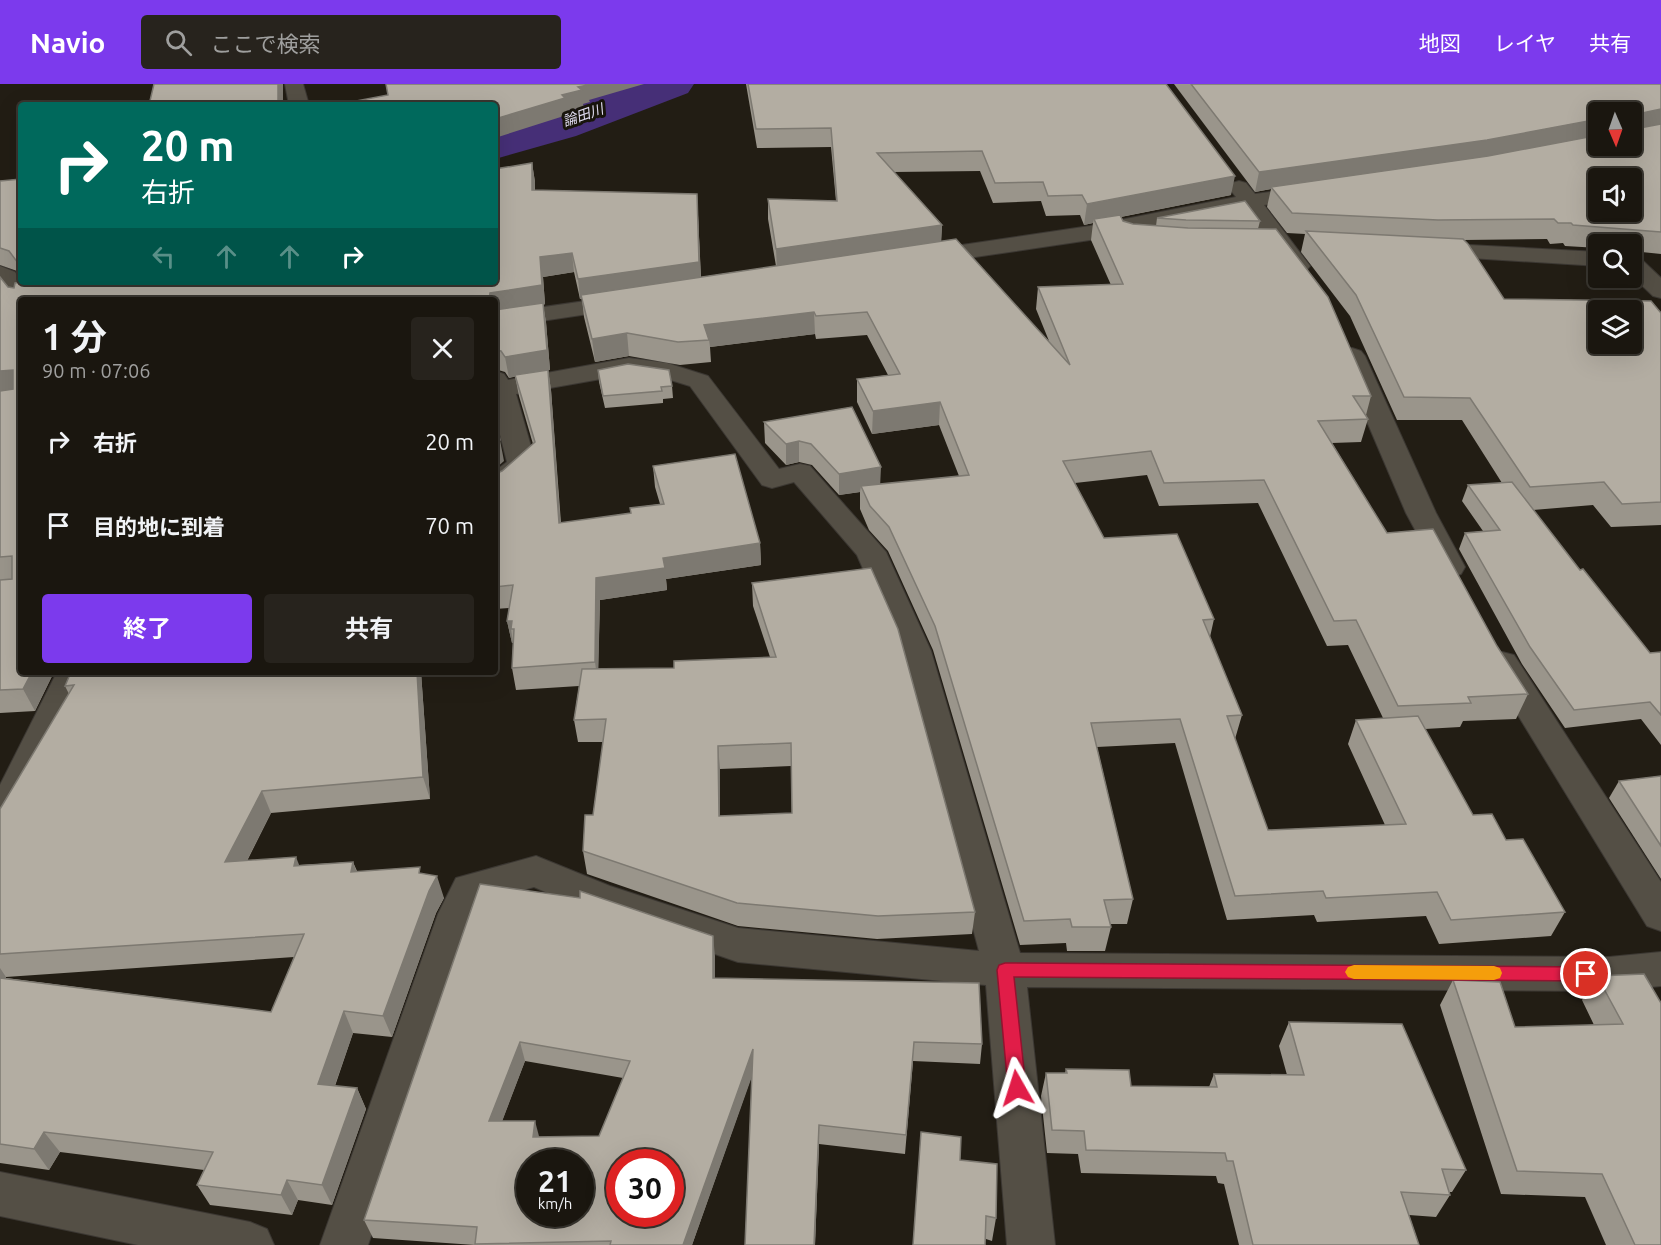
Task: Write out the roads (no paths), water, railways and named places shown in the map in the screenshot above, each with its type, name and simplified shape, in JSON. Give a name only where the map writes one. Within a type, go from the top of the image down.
[{"type":"street","points":[[294,84],[298,102]]},
{"type":"street","points":[[1229,174],[1315,289]]},
{"type":"street","points":[[902,261],[1090,233],[1249,201],[1332,189]]},
{"type":"street","points":[[1090,233],[1172,239]]},
{"type":"street","points":[[1410,249],[1588,258]]},
{"type":"street","points":[[1642,262],[1661,261]]},
{"type":"street","points":[[1642,272],[1661,291]]},
{"type":"street","points":[[0,273],[7,277],[24,297]]},
{"type":"street","points":[[498,321],[646,299]]},
{"type":"street","points":[[1340,328],[1420,513],[1466,597]]},
{"type":"street","points":[[498,484],[522,464],[498,384],[629,366],[667,371],[699,381],[772,479],[800,472],[871,552],[915,651],[1005,970],[1031,1245]]},
{"type":"street","points":[[1488,638],[1511,679],[1661,915]]},
{"type":"street","points":[[0,814],[8,805],[73,675]]},
{"type":"street","points":[[344,1245],[458,914],[470,889],[536,871],[596,897],[738,945],[1005,970],[1609,974],[1661,969]]},
{"type":"street","points":[[0,1194],[250,1245]]},
{"type":"waterway","name":"論田川","points":[[498,144],[559,126],[672,84]]}]
